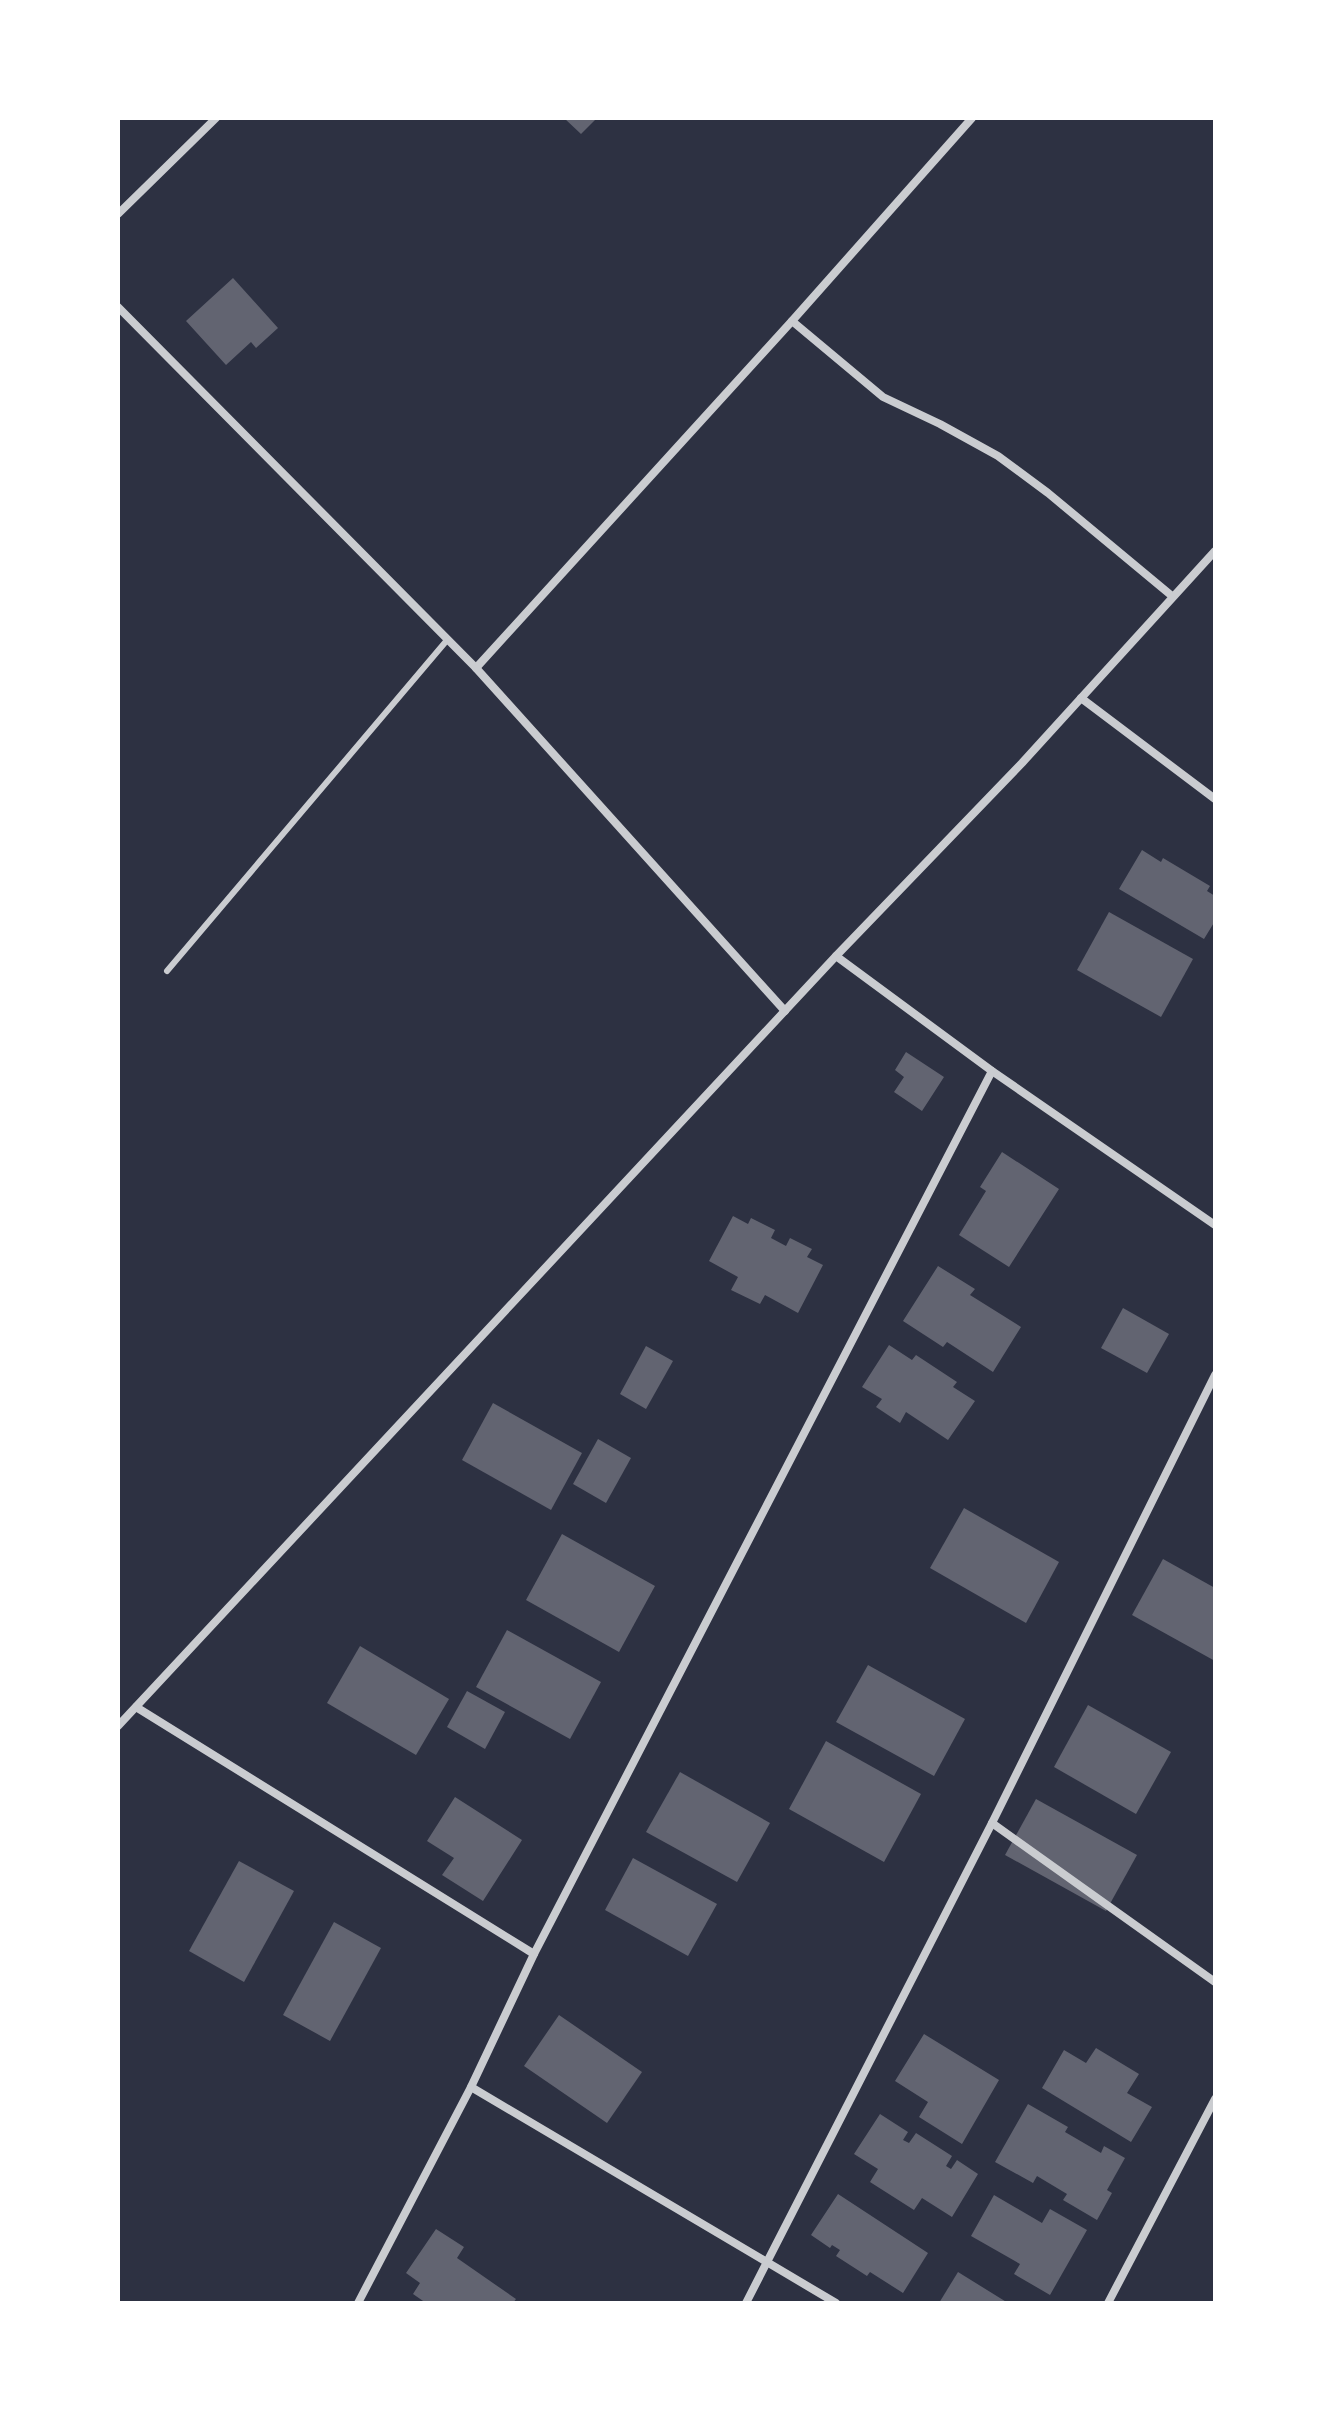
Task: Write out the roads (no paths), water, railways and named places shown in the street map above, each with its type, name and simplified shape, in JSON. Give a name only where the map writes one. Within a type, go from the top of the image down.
[{"type":"street","points":[[118,214],[216,118]]},
{"type":"street","points":[[476,668],[972,118]]},
{"type":"street","points":[[118,307],[476,668],[785,1011]]},
{"type":"street","points":[[792,321],[883,397],[998,456],[1048,493],[1172,596]]},
{"type":"street","points":[[118,1726],[836,956],[1022,763],[1215,551]]},
{"type":"street","points":[[1081,698],[1215,799]]},
{"type":"street","points":[[836,956],[992,1071],[1215,1225]]},
{"type":"street","points":[[358,2303],[471,2087],[534,1954],[992,1071]]},
{"type":"street","points":[[746,2303],[992,1823],[1215,1375]]},
{"type":"street","points":[[136,1707],[534,1954]]},
{"type":"street","points":[[992,1823],[1215,1982]]},
{"type":"street","points":[[471,2087],[836,2303]]},
{"type":"street","points":[[1108,2303],[1215,2099]]},
{"type":"lane","points":[[167,971],[448,639]]}]
